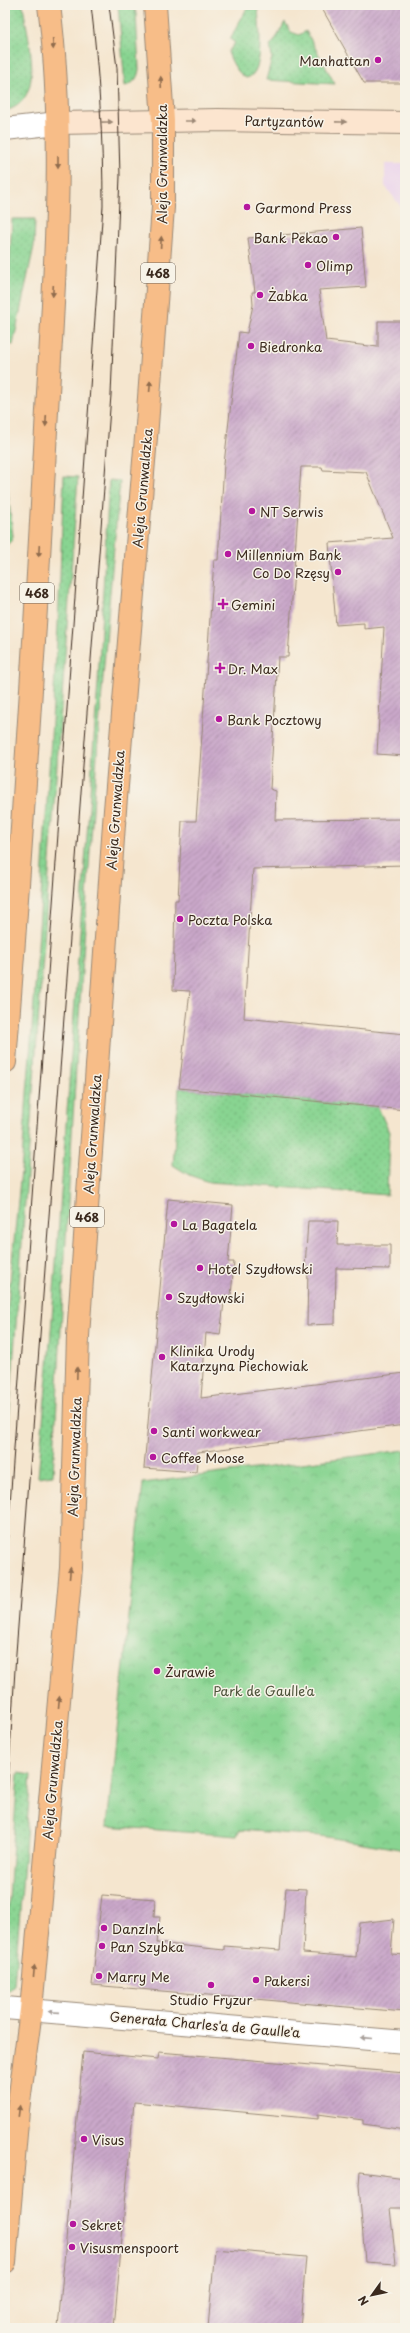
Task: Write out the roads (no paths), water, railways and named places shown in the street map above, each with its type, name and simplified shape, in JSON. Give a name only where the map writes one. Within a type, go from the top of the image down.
[{"type":"main road","name":"468","points":[[5,1062],[38,575],[58,205],[58,123],[49,5]]},
{"type":"main road","name":"Aleja Grunwaldzka","points":[[5,2262],[18,2110],[31,2010],[71,1568],[78,1336],[115,810],[147,425],[163,207],[163,121],[155,5]]},
{"type":"street","name":"Partyzantów","points":[[58,123],[163,121],[405,123]]},
{"type":"street","points":[[5,130],[58,123]]},
{"type":"street","name":"Generała Charles'a de Gaulle'a","points":[[5,2008],[405,2042]]},
{"type":"tram line","points":[[5,1574],[103,206],[100,106],[91,5]]},
{"type":"tram line","points":[[5,1833],[16,1653],[111,395],[120,176],[117,68],[109,5]]},
{"type":"place","name":"Manhattan","points":[[378,60]]},
{"type":"place","name":"Garmond Press","points":[[247,207]]},
{"type":"place","name":"Bank Pekao","points":[[336,237]]},
{"type":"place","name":"Olimp","points":[[308,265]]},
{"type":"place","name":"Żabka","points":[[260,295]]},
{"type":"place","name":"Biedronka","points":[[251,346]]},
{"type":"place","name":"NT Serwis","points":[[252,511]]},
{"type":"place","name":"Millennium Bank","points":[[228,554]]},
{"type":"place","name":"Co Do Rzęsy","points":[[338,572]]},
{"type":"place","name":"Gemini","points":[[223,604]]},
{"type":"place","name":"Dr. Max","points":[[220,668]]},
{"type":"place","name":"Bank Pocztowy","points":[[219,719]]},
{"type":"place","name":"Poczta Polska","points":[[180,919]]},
{"type":"place","name":"La Bagatela","points":[[174,1224]]},
{"type":"place","name":"Hotel Szydłowski","points":[[200,1268]]},
{"type":"place","name":"Szydłowski","points":[[169,1297]]},
{"type":"place","name":"Klinika Urody Katarzyna Piechowiak","points":[[162,1357]]},
{"type":"place","name":"Santi workwear","points":[[154,1431]]},
{"type":"place","name":"Coffee Moose","points":[[153,1457]]},
{"type":"place","name":"Żurawie","points":[[157,1671]]},
{"type":"place","name":"DanzInk","points":[[104,1928]]},
{"type":"place","name":"Pan Szybka","points":[[102,1946]]},
{"type":"place","name":"Marry Me","points":[[99,1976]]},
{"type":"place","name":"Pakersi","points":[[256,1980]]},
{"type":"place","name":"Studio Fryzur","points":[[211,1985]]},
{"type":"place","name":"Visus","points":[[84,2139]]},
{"type":"place","name":"Sekret","points":[[73,2224]]},
{"type":"place","name":"Visusmenspoort","points":[[72,2247]]},
{"type":"park label","name":"Park de Gaulle'a","points":[[264,1690]]}]
